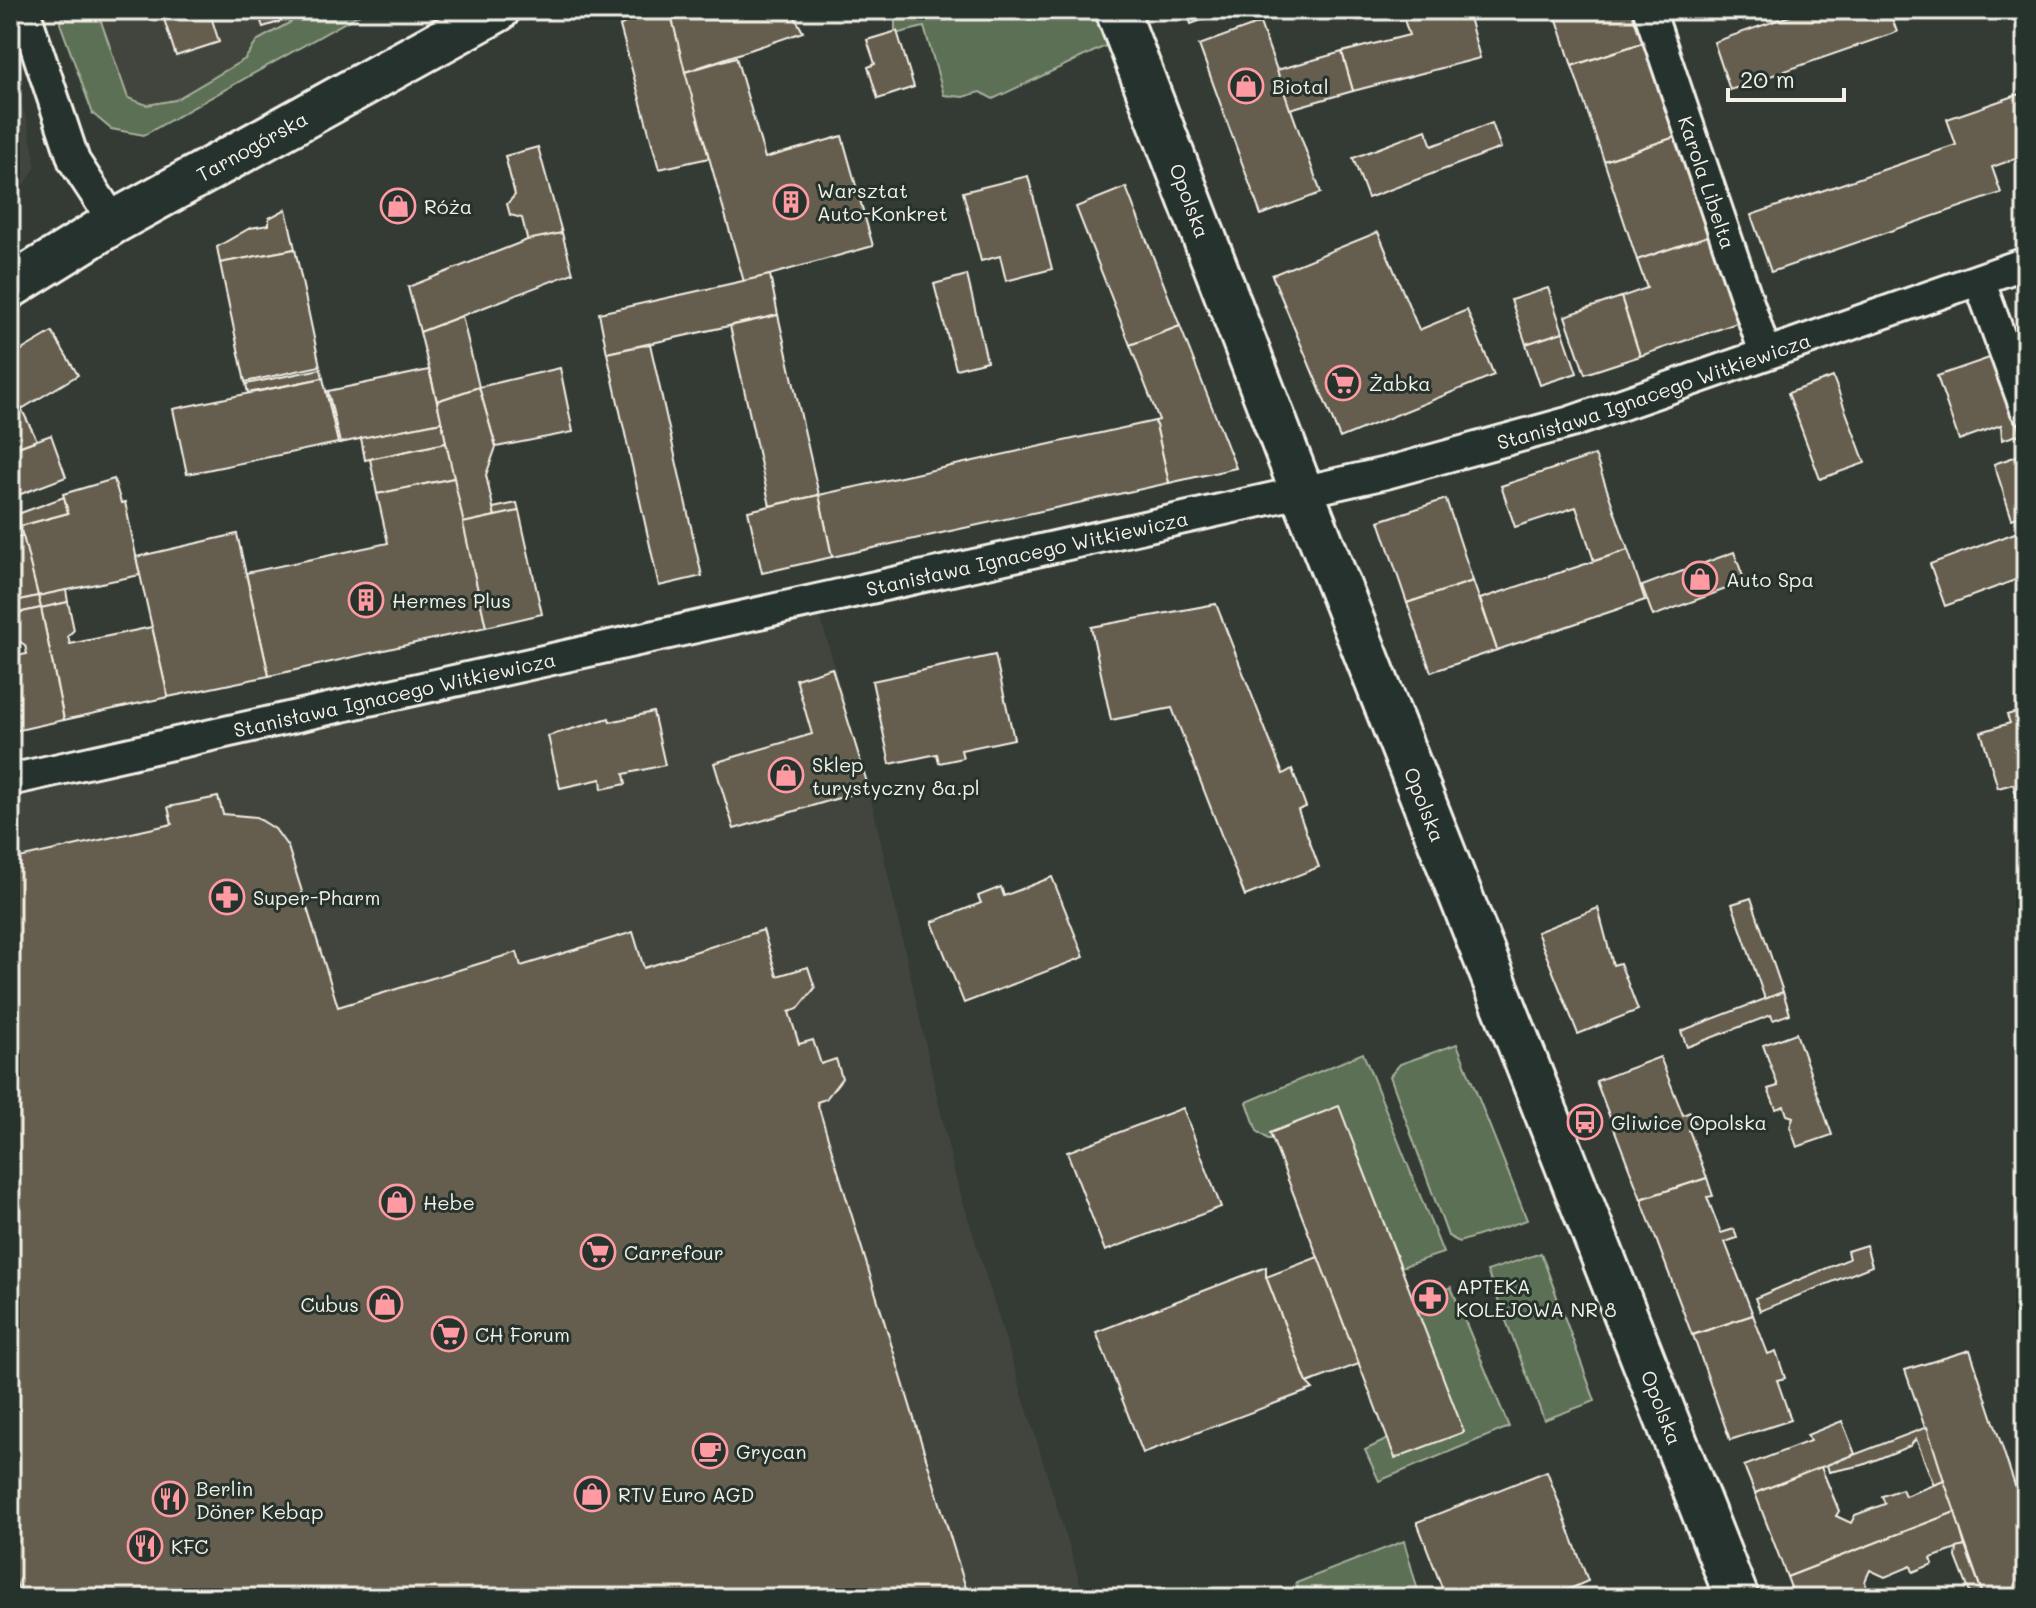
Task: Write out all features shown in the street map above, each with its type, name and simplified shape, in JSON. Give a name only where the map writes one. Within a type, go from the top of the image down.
[{"type":"street","points":[[24,10],[74,161],[114,222]]},
{"type":"street","name":"Tarnogórska","points":[[10,287],[114,222],[498,10]]},
{"type":"street","name":"Opolska","points":[[1117,10],[1302,492],[1737,1598]]},
{"type":"street","name":"Karola Libelta","points":[[1649,10],[1765,353]]},
{"type":"street","name":"Stanisława Ignacego Witkiewicza","points":[[10,780],[1302,492],[1536,433],[2026,263]]},
{"type":"street","points":[[1979,280],[2026,409]]},
{"type":"shaded area","points":[[97,10],[287,10],[291,22],[258,40],[245,59],[175,100],[147,105],[128,98]]},
{"type":"shaded area","points":[[10,67],[29,128],[36,167],[26,183],[10,193]]},
{"type":"shaded area","name":"CH Forum","points":[[816,601],[869,789],[954,1172],[1085,1598],[10,1598],[10,790]]},
{"type":"green space","points":[[67,10],[97,10],[128,98],[147,105],[175,100],[245,59],[258,40],[291,22],[287,10],[367,10],[144,135],[111,129],[93,114],[60,23]]},
{"type":"green space","points":[[895,10],[1117,10],[1127,36],[993,99],[980,92],[963,97],[944,95],[924,27],[895,34]]},
{"type":"green space","points":[[1457,1044],[1527,1220],[1459,1242],[1448,1236],[1390,1076],[1400,1064]]},
{"type":"green space","points":[[1363,1053],[1443,1253],[1401,1267],[1339,1107],[1271,1132],[1273,1139],[1268,1139],[1257,1131],[1247,1102]]},
{"type":"green space","points":[[1541,1253],[1595,1401],[1544,1420],[1487,1271]]},
{"type":"green space","points":[[1451,1287],[1509,1427],[1379,1481],[1365,1450],[1388,1439],[1414,1302]]},
{"type":"green space","points":[[1404,1541],[1420,1598],[1301,1598],[1296,1583]]},
{"type":"building","points":[[161,10],[209,10],[219,42],[176,56]]},
{"type":"building","points":[[257,10],[275,10],[279,22],[263,27]]},
{"type":"building","points":[[647,10],[670,10],[709,158],[659,169],[620,26]]},
{"type":"building","points":[[670,10],[791,10],[803,32],[685,72]]},
{"type":"building","points":[[1186,10],[1229,10],[1191,24]]},
{"type":"building","points":[[1401,10],[1467,10],[1480,58],[1353,91],[1342,52],[1409,35]]},
{"type":"building","points":[[1554,10],[1634,10],[1645,42],[1572,66]]},
{"type":"building","points":[[1807,10],[1889,10],[1897,32],[1730,90],[1714,42]]},
{"type":"building","points":[[1260,23],[1321,193],[1261,215],[1199,45]]},
{"type":"building","points":[[897,31],[914,87],[878,99],[868,67],[875,64],[867,40]]},
{"type":"building","points":[[1645,42],[1678,136],[1604,161],[1572,66]]},
{"type":"building","points":[[1342,52],[1353,91],[1290,109],[1277,70]]},
{"type":"building","name":"Warsztat Auto-Konkret","points":[[736,57],[765,158],[842,136],[873,246],[744,282],[685,72]]},
{"type":"building","points":[[2026,92],[2026,155],[1992,167],[2001,193],[1771,272],[1751,215],[1956,145],[1947,119]]},
{"type":"building","points":[[1492,123],[1501,148],[1368,198],[1353,158],[1426,130],[1432,146]]},
{"type":"building","points":[[1678,136],[1711,235],[1637,260],[1604,161]]},
{"type":"building","points":[[538,147],[562,233],[528,242],[522,218],[510,215],[507,204],[515,195],[505,156]]},
{"type":"building","points":[[1028,176],[1052,269],[1006,281],[1000,256],[981,261],[963,192]]},
{"type":"building","points":[[1126,187],[1180,326],[1130,345],[1076,207]]},
{"type":"building","points":[[286,209],[295,249],[220,263],[217,247],[250,228],[269,225],[269,218]]},
{"type":"building","points":[[1378,232],[1419,330],[1467,310],[1494,375],[1340,438],[1272,275]]},
{"type":"building","points":[[562,233],[573,273],[420,332],[408,287],[527,240]]},
{"type":"building","points":[[1711,235],[1740,322],[1640,356],[1621,297],[1647,288],[1637,260]]},
{"type":"building","points":[[295,249],[320,366],[245,382],[220,263]]},
{"type":"building","points":[[770,275],[778,315],[607,353],[599,313]]},
{"type":"building","points":[[967,275],[987,361],[956,369],[934,284]]},
{"type":"building","points":[[1548,288],[1563,332],[1526,344],[1511,300]]},
{"type":"building","points":[[1621,297],[1640,356],[1585,374],[1565,316]]},
{"type":"building","points":[[778,315],[819,495],[770,506],[730,326]]},
{"type":"building","points":[[462,316],[479,387],[437,401],[420,332]]},
{"type":"building","points":[[1180,326],[1236,468],[1169,483],[1155,421],[1159,420],[1130,345]]},
{"type":"building","points":[[52,332],[78,375],[10,416],[10,357]]},
{"type":"building","points":[[1563,332],[1577,373],[1540,385],[1526,344]]},
{"type":"building","points":[[650,344],[702,576],[659,586],[607,353]]},
{"type":"building","points":[[1995,356],[2020,434],[2002,440],[2001,425],[1959,440],[1937,376]]},
{"type":"building","points":[[560,368],[573,432],[496,447],[479,387]]},
{"type":"building","points":[[321,369],[323,378],[248,393],[246,384]]},
{"type":"building","points":[[429,370],[442,422],[340,443],[328,391]]},
{"type":"building","points":[[1833,377],[1865,463],[1820,479],[1788,393]]},
{"type":"building","points":[[323,378],[338,443],[187,474],[173,409]]},
{"type":"building","points":[[479,387],[496,447],[486,475],[495,516],[463,523],[437,401]]},
{"type":"building","points":[[22,410],[37,440],[10,450],[10,417]]},
{"type":"building","points":[[1155,421],[1169,483],[832,557],[819,495]]},
{"type":"building","points":[[442,422],[446,443],[365,460],[361,438]]},
{"type":"building","points":[[51,435],[66,477],[13,497],[10,450]]},
{"type":"building","points":[[446,443],[454,478],[377,494],[370,459]]},
{"type":"building","points":[[2026,453],[2026,514],[2012,519],[1994,464]]},
{"type":"building","points":[[1595,455],[1628,550],[1594,561],[1576,507],[1515,527],[1501,486]]},
{"type":"building","name":"Hermes Plus","points":[[454,478],[486,627],[269,676],[246,573],[388,543],[377,494]]},
{"type":"building","points":[[114,479],[121,503],[125,502],[140,575],[38,596],[20,526],[68,513],[63,494]]},
{"type":"building","points":[[819,495],[832,557],[762,573],[748,511]]},
{"type":"building","points":[[64,497],[68,513],[20,526],[18,514]]},
{"type":"building","points":[[1446,499],[1473,581],[1407,603],[1379,521]]},
{"type":"building","points":[[517,503],[519,511],[495,516],[493,508]]},
{"type":"building","points":[[519,511],[542,614],[486,627],[463,523]]},
{"type":"building","points":[[2026,529],[2026,576],[1945,606],[1930,564]]},
{"type":"building","points":[[237,534],[269,676],[168,697],[136,557]]},
{"type":"building","points":[[23,536],[38,596],[10,602],[10,539]]},
{"type":"building","points":[[1628,550],[1645,600],[1497,650],[1480,599]]},
{"type":"building","points":[[1734,552],[1745,582],[1653,616],[1642,586]]},
{"type":"building","points":[[1473,581],[1497,650],[1431,672],[1407,603]]},
{"type":"building","points":[[66,590],[68,602],[41,608],[38,596]]},
{"type":"building","points":[[38,596],[41,608],[13,614],[11,602]]},
{"type":"building","points":[[68,602],[74,630],[68,636],[70,644],[152,627],[168,697],[64,720],[41,608]]},
{"type":"building","points":[[1216,604],[1283,774],[1292,769],[1306,807],[1298,810],[1319,867],[1245,896],[1172,708],[1111,720],[1091,627]]},
{"type":"building","points":[[41,608],[64,720],[10,732],[10,657],[27,654],[25,645],[19,641],[13,614]]},
{"type":"building","points":[[995,655],[1014,739],[961,750],[963,758],[939,763],[937,754],[890,764],[872,681]]},
{"type":"building","points":[[832,668],[869,789],[734,829],[714,763],[812,734],[796,679]]},
{"type":"building","points":[[2026,709],[2026,827],[2013,784],[1998,788],[1981,732],[2010,723],[2007,715]]},
{"type":"building","points":[[653,712],[665,765],[624,774],[626,784],[602,789],[601,779],[560,788],[548,736],[609,718],[610,722]]},
{"type":"building","name":"CH Forum","points":[[218,797],[223,814],[256,817],[275,829],[288,847],[338,1007],[517,952],[521,966],[633,932],[644,968],[763,930],[777,976],[808,967],[815,988],[798,1009],[789,1012],[799,1044],[813,1040],[821,1064],[836,1059],[842,1078],[826,1099],[817,1102],[969,1598],[22,1598],[10,1567],[10,860],[172,824],[168,807]]},
{"type":"building","points":[[1052,877],[1084,957],[964,1003],[932,922],[981,903],[978,896],[1001,887],[1004,896]]},
{"type":"building","points":[[1751,898],[1783,992],[1765,999],[1732,904]]},
{"type":"building","points":[[1598,908],[1613,965],[1620,963],[1638,1010],[1578,1034],[1537,932]]},
{"type":"building","points":[[1783,992],[1790,1014],[1773,1020],[1771,1015],[1687,1047],[1681,1031]]},
{"type":"building","points":[[1796,1033],[1832,1135],[1797,1147],[1790,1127],[1793,1117],[1787,1115],[1784,1106],[1776,1109],[1768,1089],[1778,1086],[1763,1045]]},
{"type":"building","points":[[1660,1057],[1683,1115],[1690,1112],[1697,1127],[1689,1130],[1707,1178],[1641,1199],[1596,1081]]},
{"type":"building","points":[[1339,1106],[1464,1432],[1395,1458],[1270,1133]]},
{"type":"building","points":[[1183,1108],[1221,1207],[1105,1251],[1067,1152]]},
{"type":"building","points":[[1707,1178],[1713,1196],[1707,1197],[1721,1233],[1734,1229],[1737,1238],[1725,1242],[1753,1315],[1692,1335],[1641,1199]]},
{"type":"building","points":[[1866,1245],[1872,1266],[1760,1311],[1755,1298],[1849,1259],[1847,1251]]},
{"type":"building","points":[[1318,1257],[1359,1364],[1307,1383],[1266,1277]]},
{"type":"building","points":[[1266,1267],[1266,1277],[1307,1383],[1313,1389],[1143,1453],[1096,1332]]},
{"type":"building","points":[[1753,1315],[1768,1354],[1776,1351],[1785,1378],[1777,1380],[1791,1420],[1730,1440],[1693,1335]]},
{"type":"building","points":[[1970,1350],[2026,1519],[2026,1598],[1984,1598],[1905,1370]]},
{"type":"building","points":[[1842,1421],[1855,1454],[1755,1493],[1744,1466],[1810,1441],[1807,1435]]},
{"type":"building","points":[[1927,1427],[1944,1481],[1934,1485],[1916,1439],[1910,1446],[1863,1465],[1829,1472],[1827,1465]]},
{"type":"building","points":[[1821,1467],[1839,1511],[1836,1516],[1851,1523],[1855,1515],[1885,1504],[1882,1496],[1902,1489],[1905,1496],[1944,1481],[1955,1512],[1787,1577],[1755,1493]]},
{"type":"building","points":[[1547,1471],[1588,1581],[1549,1598],[1446,1598],[1417,1522]]},
{"type":"building","points":[[1955,1512],[1965,1546],[1931,1558],[1933,1564],[1913,1572],[1911,1566],[1885,1577],[1870,1570],[1865,1581],[1868,1594],[1878,1594],[1879,1598],[1795,1598],[1787,1577]]},
{"type":"building","points":[[1965,1546],[1984,1598],[1972,1598],[1956,1557],[1957,1548]]},
{"type":"place","name":"Biotal","points":[[1246,86]]},
{"type":"place","name":"Warsztat Auto-Konkret","points":[[791,202]]},
{"type":"place","name":"Róża","points":[[398,206]]},
{"type":"place","name":"Żabka","points":[[1343,383]]},
{"type":"place","name":"Auto Spa","points":[[1700,579]]},
{"type":"place","name":"Hermes Plus","points":[[366,600]]},
{"type":"place","name":"Sklep turystyczny 8a.pl","points":[[786,775]]},
{"type":"place","name":"Super-Pharm","points":[[227,897]]},
{"type":"place","name":"Gliwice Opolska","points":[[1585,1122]]},
{"type":"place","name":"Hebe","points":[[397,1202]]},
{"type":"place","name":"Carrefour","points":[[598,1252]]},
{"type":"place","name":"APTEKA KOLEJOWA NR 8","points":[[1430,1298]]},
{"type":"place","name":"Cubus","points":[[385,1304]]},
{"type":"place","name":"CH Forum","points":[[449,1334]]},
{"type":"place","name":"Grycan","points":[[710,1451]]},
{"type":"place","name":"RTV Euro AGD","points":[[592,1494]]},
{"type":"place","name":"Berlin Döner Kebap","points":[[170,1499]]},
{"type":"place","name":"KFC","points":[[145,1546]]}]
